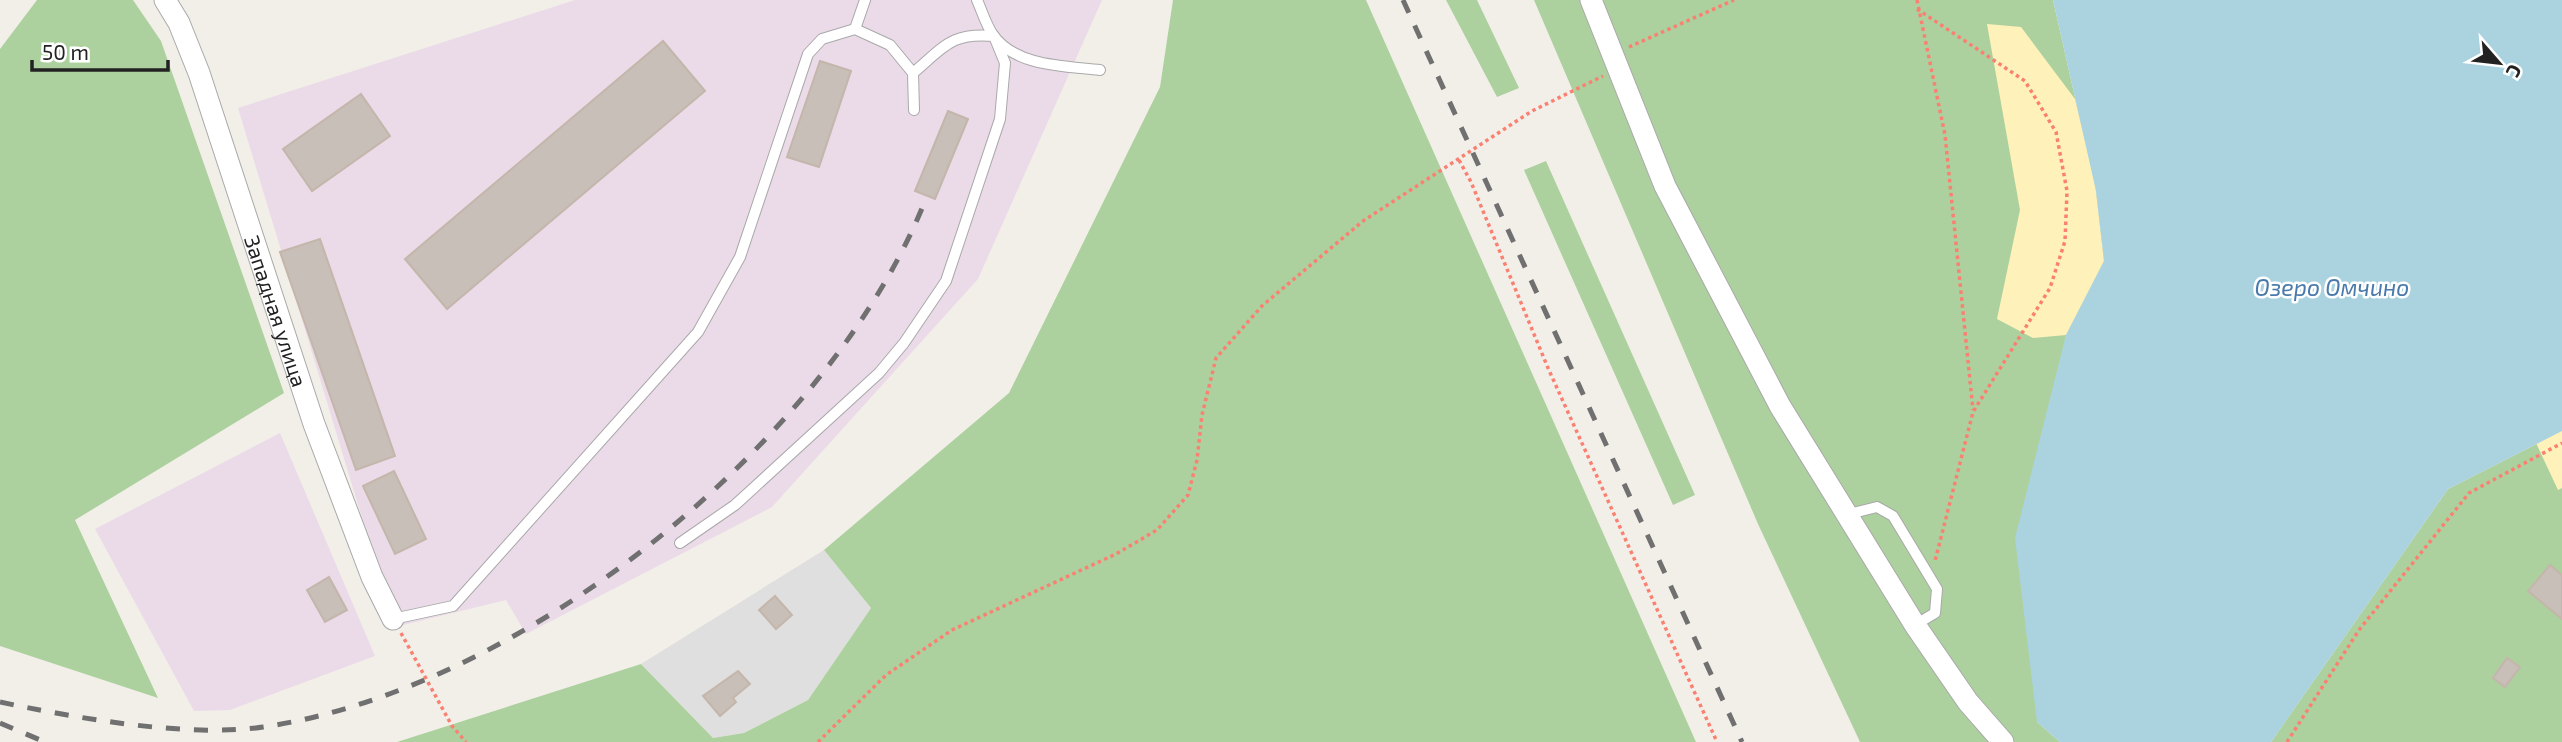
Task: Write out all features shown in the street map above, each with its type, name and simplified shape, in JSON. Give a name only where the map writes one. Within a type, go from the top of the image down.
[{"type":"street","name":"Западная улица","points":[[165,0],[179,23],[199,73],[314,424],[372,577],[393,619]]},
{"type":"street","points":[[1591,0],[1665,187],[1780,406],[1915,625],[1968,702],[2003,742]]},
{"type":"lane","points":[[855,29],[865,0]]},
{"type":"lane","points":[[680,544],[735,506],[879,373],[904,344],[946,281],[1000,119],[1005,63],[977,0]]},
{"type":"lane","points":[[393,619],[453,606],[698,332],[740,257],[808,54],[822,39],[855,29],[890,45],[914,73],[914,110]]},
{"type":"lane","points":[[914,73],[949,42],[966,34],[994,36],[1016,54],[1040,62],[1100,70]]},
{"type":"lane","points":[[1849,514],[1877,507],[1893,516],[1932,580],[1937,589],[1935,613],[1915,625]]},
{"type":"path","points":[[818,742],[886,675],[952,630],[1116,554],[1157,530],[1188,495],[1198,460],[1202,415],[1216,358],[1262,306],[1363,221],[1532,111],[1617,60],[1734,0]]},
{"type":"path","points":[[1917,0],[1945,135],[1973,412]]},
{"type":"path","points":[[1917,9],[2025,81],[2056,132],[2067,191],[2065,241],[2050,288],[1973,412],[1932,580]]},
{"type":"path","points":[[1459,160],[1471,182],[1548,368],[1717,742]]},
{"type":"path","points":[[2287,742],[2359,630],[2469,493],[2562,443]]},
{"type":"path","points":[[393,619],[452,726],[466,742]]},
{"type":"shaded area","points":[[575,0],[1102,0],[978,279],[772,507],[526,634],[506,600],[395,627],[238,108]]},
{"type":"shaded area","points":[[280,433],[375,656],[230,710],[194,711],[95,529]]},
{"type":"shaded area","points":[[824,550],[871,608],[808,700],[744,733],[713,738],[641,664]]},
{"type":"green space","points":[[37,0],[133,0],[161,41],[284,393],[75,520],[158,698],[0,646],[0,49]]},
{"type":"green space","points":[[1173,0],[1366,0],[1696,742],[397,742],[641,664],[713,738],[744,733],[808,700],[871,608],[824,550],[1009,393],[1160,87]]},
{"type":"green space","points":[[1446,0],[1477,0],[1519,88],[1497,97]]},
{"type":"green space","points":[[1534,0],[2053,0],[2096,191],[2104,261],[2066,335],[2037,722],[2060,742],[1860,742],[1758,524]]},
{"type":"green space","points":[[1546,161],[1695,495],[1673,505],[1524,170]]},
{"type":"green space","points":[[2562,431],[2562,742],[2271,742],[2448,489]]},
{"type":"sand","points":[[1987,24],[2021,27],[2075,99],[2095,183],[2104,261],[2066,335],[2033,338],[1997,319],[2020,210]]},
{"type":"sand","points":[[2562,429],[2562,488],[2558,490],[2536,443]]},
{"type":"water","name":"Озеро Омчино","points":[[2053,0],[2562,0],[2562,431],[2448,489],[2271,742],[2060,742],[2037,722],[2015,538],[2066,335],[2104,261],[2096,191]]},
{"type":"building","points":[[663,41],[705,91],[447,309],[405,259]]},
{"type":"building","points":[[820,61],[851,71],[819,167],[787,157]]},
{"type":"building","points":[[361,94],[390,136],[312,191],[283,149]]},
{"type":"building","points":[[948,111],[968,119],[935,199],[915,191]]},
{"type":"building","points":[[320,239],[395,456],[356,470],[280,252]]},
{"type":"building","points":[[394,471],[426,539],[395,554],[363,486]]},
{"type":"building","points":[[2550,565],[2562,575],[2562,619],[2528,591]]},
{"type":"building","points":[[329,577],[347,610],[325,622],[307,590]]},
{"type":"building","points":[[775,596],[792,615],[776,629],[759,610]]},
{"type":"building","points":[[2507,658],[2520,667],[2505,687],[2493,678]]},
{"type":"building","points":[[738,671],[750,684],[733,698],[736,702],[720,716],[703,696]]},
{"type":"railway","points":[[1403,0],[1742,742]]},
{"type":"railway","points":[[0,702],[132,725],[233,730],[263,727],[363,703],[463,662],[563,607],[657,539],[744,461],[820,377],[882,287],[927,196]]},
{"type":"railway","points":[[0,723],[45,742]]}]
